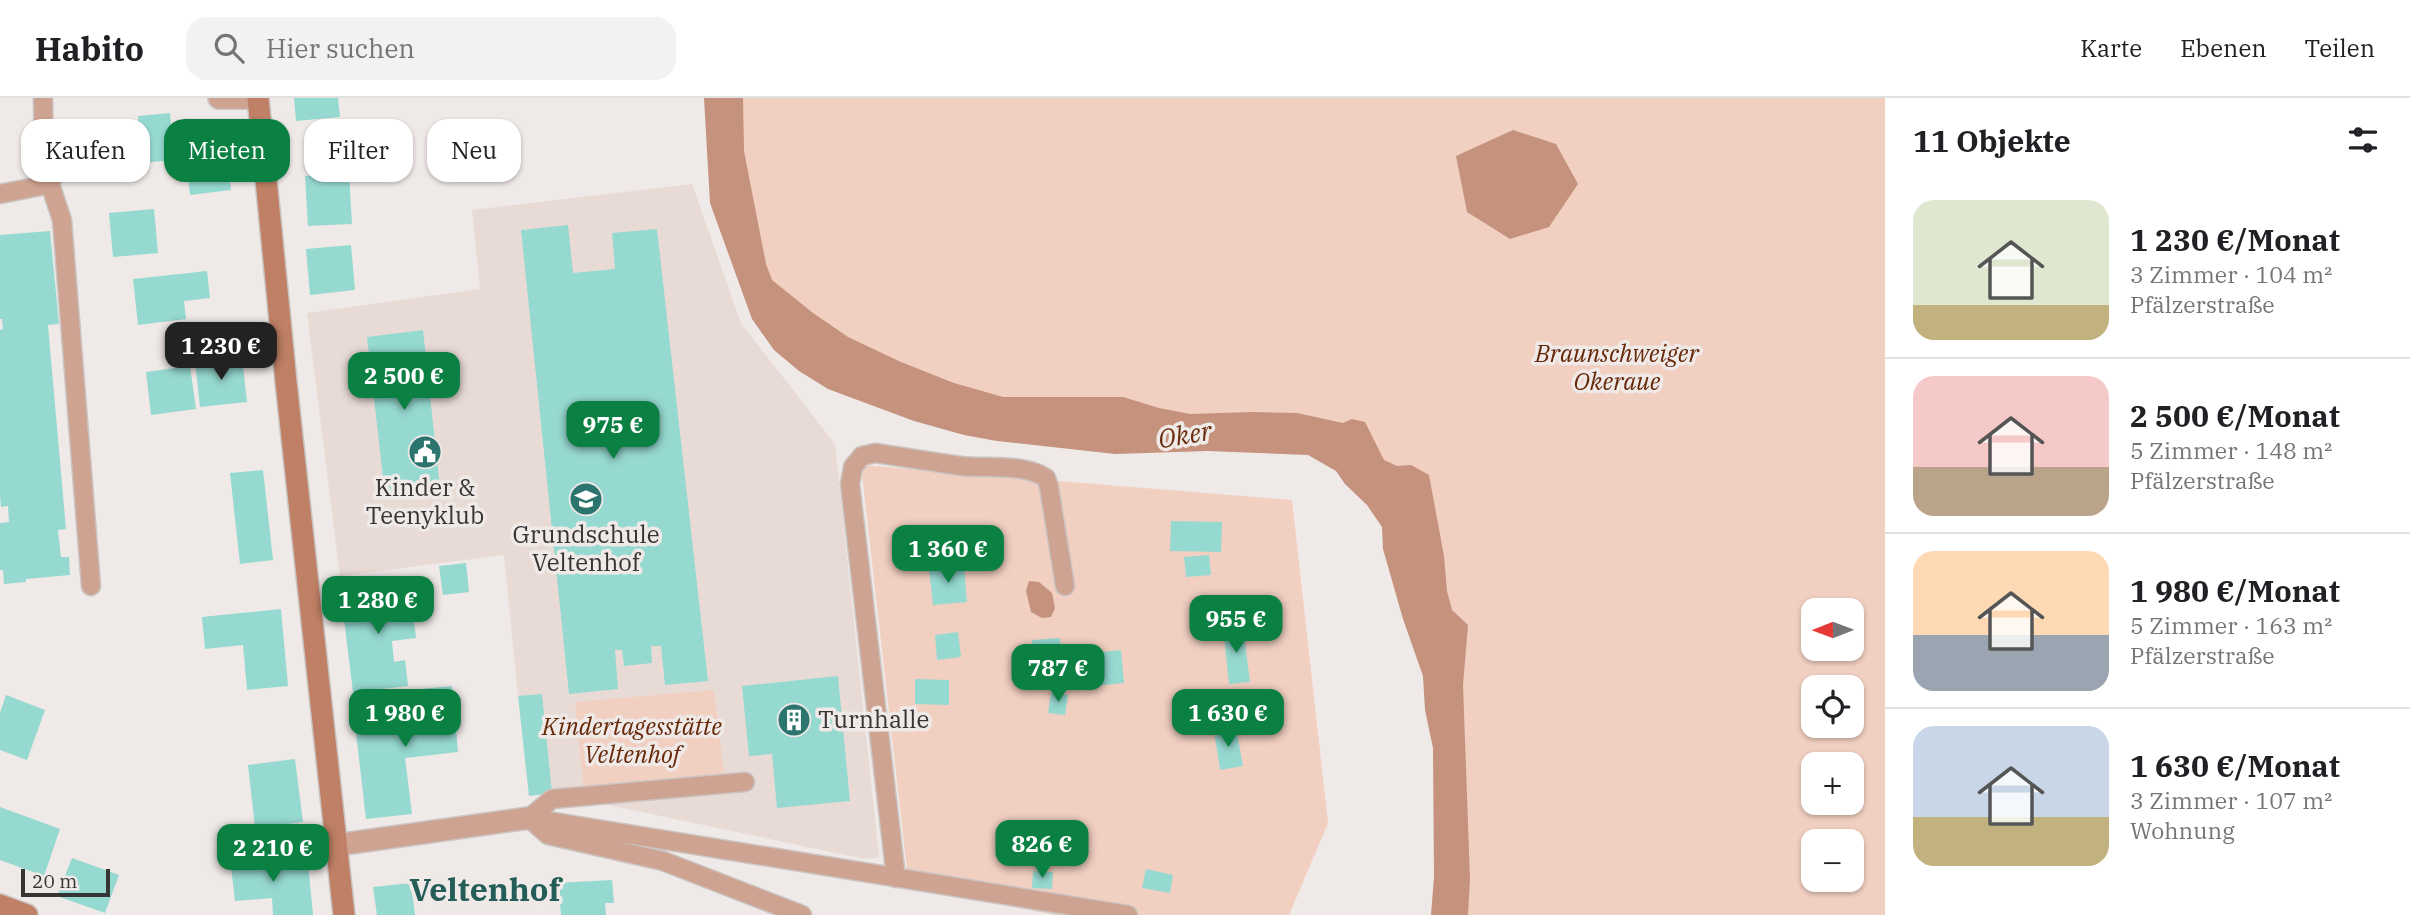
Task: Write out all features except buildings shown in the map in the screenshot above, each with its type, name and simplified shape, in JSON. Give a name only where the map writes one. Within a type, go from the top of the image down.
[{"type":"street","points":[[219,98],[257,98],[344,915]]},
{"type":"street","points":[[336,845],[529,818]]},
{"type":"street","points":[[0,905],[27,915]]},
{"type":"lane","points":[[43,98],[44,166],[62,220],[91,586]]},
{"type":"lane","points":[[0,194],[51,184]]},
{"type":"lane","points":[[896,878],[850,484],[853,467],[862,456],[875,453],[963,466],[1022,469],[1039,473],[1046,478],[1049,487],[1065,586]]},
{"type":"lane","points":[[529,818],[552,799],[746,782]]},
{"type":"lane","points":[[529,818],[1128,915]]},
{"type":"lane","points":[[529,818],[548,835],[663,861],[802,915]]},
{"type":"shaded area","name":"Grundschule Veltenhof","points":[[692,184],[741,323],[835,444],[879,857],[864,859],[552,793],[518,696],[504,555],[340,576],[307,313],[480,289],[472,210]]},
{"type":"green space","name":"Braunschweiger Okeraue","points":[[726,98],[1885,98],[1885,915],[1437,915],[1436,695],[1394,517],[1325,443],[970,431],[763,287]]},
{"type":"green space","points":[[861,465],[1292,500],[1328,823],[1289,915],[1056,915],[909,887]]},
{"type":"green space","name":"Kindertagesstätte Veltenhof","points":[[714,690],[724,775],[584,790],[575,702]]},
{"type":"water","name":"Oker","points":[[704,98],[743,98],[744,151],[766,264],[772,280],[848,337],[954,383],[1003,397],[1123,397],[1190,414],[1297,413],[1343,423],[1352,419],[1365,422],[1384,460],[1397,466],[1411,465],[1429,475],[1444,556],[1447,591],[1452,610],[1468,625],[1463,685],[1470,879],[1468,915],[1431,915],[1434,877],[1433,748],[1425,710],[1423,676],[1383,549],[1382,527],[1367,505],[1345,484],[1336,471],[1308,455],[1208,451],[1115,454],[997,441],[914,421],[828,389],[799,371],[774,350],[752,319],[710,203]]},
{"type":"water","points":[[1513,130],[1556,144],[1578,184],[1549,227],[1510,239],[1467,212],[1456,156]]},
{"type":"water","points":[[1029,581],[1039,582],[1052,593],[1055,608],[1051,617],[1042,618],[1031,612],[1026,591]]},
{"type":"place","name":"Kinder & Teenyklub","points":[[425,452]]},
{"type":"place","name":"Grundschule Veltenhof","points":[[586,499]]},
{"type":"place","name":"Turnhalle","points":[[794,720]]},
{"type":"district","name":"Veltenhof","points":[[485,890]]}]
